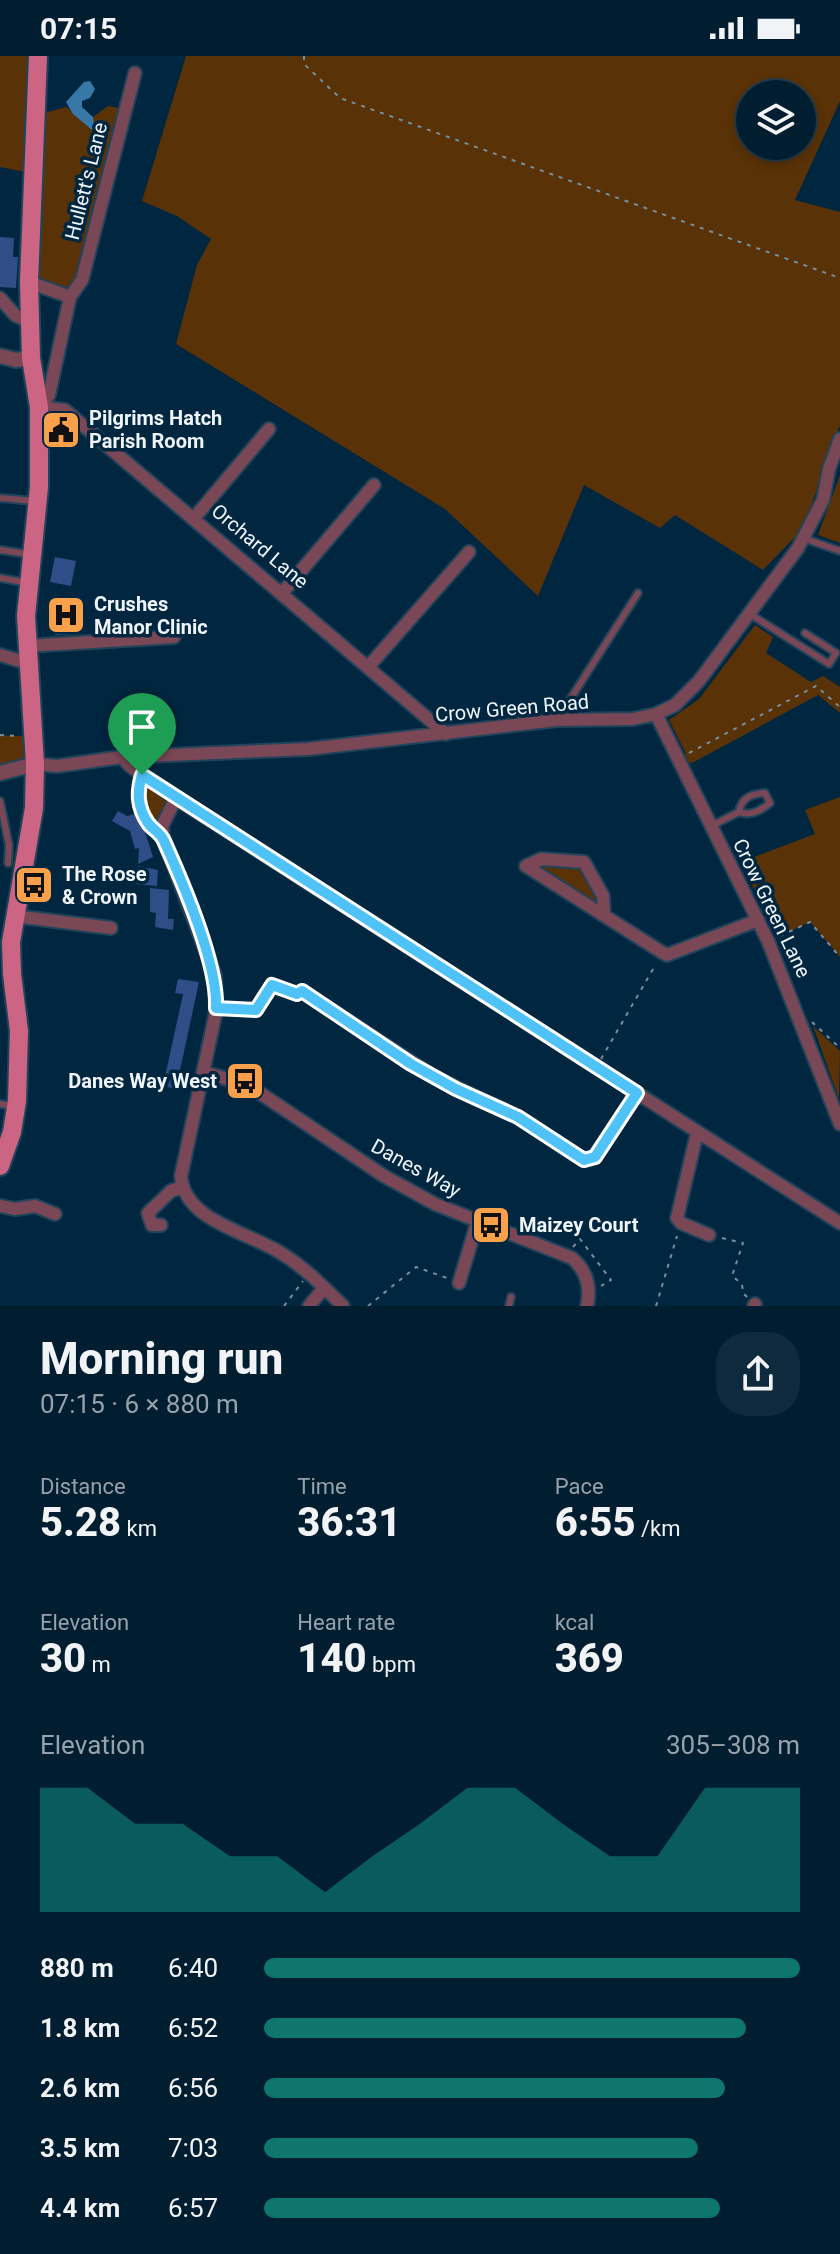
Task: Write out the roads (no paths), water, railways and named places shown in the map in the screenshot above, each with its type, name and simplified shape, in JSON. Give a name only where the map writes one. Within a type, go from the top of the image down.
[{"type":"main road","points":[[0,1166],[8,1105],[21,1061],[18,1005],[12,974],[14,916],[11,864],[34,808],[35,764],[26,654],[28,583],[38,501],[39,407],[31,358],[29,282],[38,56]]},
{"type":"street","name":"Hullett's Lane","points":[[39,407],[49,395],[70,297],[82,280],[135,73]]},
{"type":"street","points":[[29,282],[70,297]]},
{"type":"street","points":[[0,298],[15,315],[30,322]]},
{"type":"street","points":[[0,356],[16,360],[31,358]]},
{"type":"street","name":"Orchard Lane","points":[[39,407],[65,410],[195,517],[446,734]]},
{"type":"street","points":[[195,517],[269,429]]},
{"type":"street","name":"Crow Green Road","points":[[35,764],[57,766],[122,757],[308,749],[557,720],[633,719],[656,714],[675,705],[699,681],[803,538],[823,500],[829,469],[840,439]]},
{"type":"street","points":[[283,592],[374,485]]},
{"type":"street","points":[[369,666],[469,552]]},
{"type":"street","points":[[0,655],[174,637]]},
{"type":"street","name":"Crow Green Lane","points":[[656,714],[768,941],[840,1124]]},
{"type":"street","points":[[122,757],[176,798],[840,1223]]},
{"type":"street","points":[[0,773],[35,764]]},
{"type":"street","points":[[176,798],[162,826],[163,837],[215,976],[216,1008],[183,1168],[182,1187],[187,1199],[196,1208],[281,1252],[343,1306]]},
{"type":"street","points":[[604,915],[603,896],[584,862],[541,859],[526,866],[663,953],[676,954],[758,920]]},
{"type":"street","points":[[14,916],[111,928]]},
{"type":"street","points":[[302,991],[411,1064],[456,1089],[518,1117],[584,1160],[595,1157],[637,1093]]},
{"type":"street","name":"Danes Way","points":[[203,1072],[248,1085],[384,1176],[477,1223],[572,1258],[582,1267],[587,1279],[587,1306]]},
{"type":"street","points":[[697,1133],[677,1218],[681,1223],[709,1235]]},
{"type":"street","points":[[161,1225],[152,1225],[148,1213],[171,1191],[182,1187]]},
{"type":"street","points":[[0,1206],[15,1209],[35,1206],[55,1214]]},
{"type":"street","points":[[459,1283],[477,1223]]},
{"type":"street","points":[[309,1306],[324,1288]]},
{"type":"lane","points":[[0,498],[38,501]]},
{"type":"lane","points":[[803,538],[840,551]]},
{"type":"lane","points":[[0,550],[31,554]]},
{"type":"lane","points":[[0,578],[28,583]]},
{"type":"lane","points":[[557,720],[638,593]]},
{"type":"lane","points":[[750,614],[829,664],[836,653],[805,633]]},
{"type":"lane","points":[[711,826],[739,812],[744,800],[754,793],[765,793],[770,803],[762,810],[747,815],[739,812]]},
{"type":"lane","points":[[0,801],[11,864]]},
{"type":"lane","points":[[509,1306],[511,1297]]},
{"type":"water","points":[[90,81],[95,89],[90,98],[82,101],[82,107],[93,117],[95,129],[92,130],[73,114],[66,102],[84,82]]},
{"type":"place","name":"Pilgrims Hatch Parish Room","points":[[61,430]]},
{"type":"place","name":"Crushes Manor Clinic","points":[[66,615]]},
{"type":"place","name":"The Rose & Crown","points":[[34,885]]},
{"type":"place","name":"Danes Way West","points":[[245,1081]]},
{"type":"place","name":"Maizey Court","points":[[491,1225]]}]
